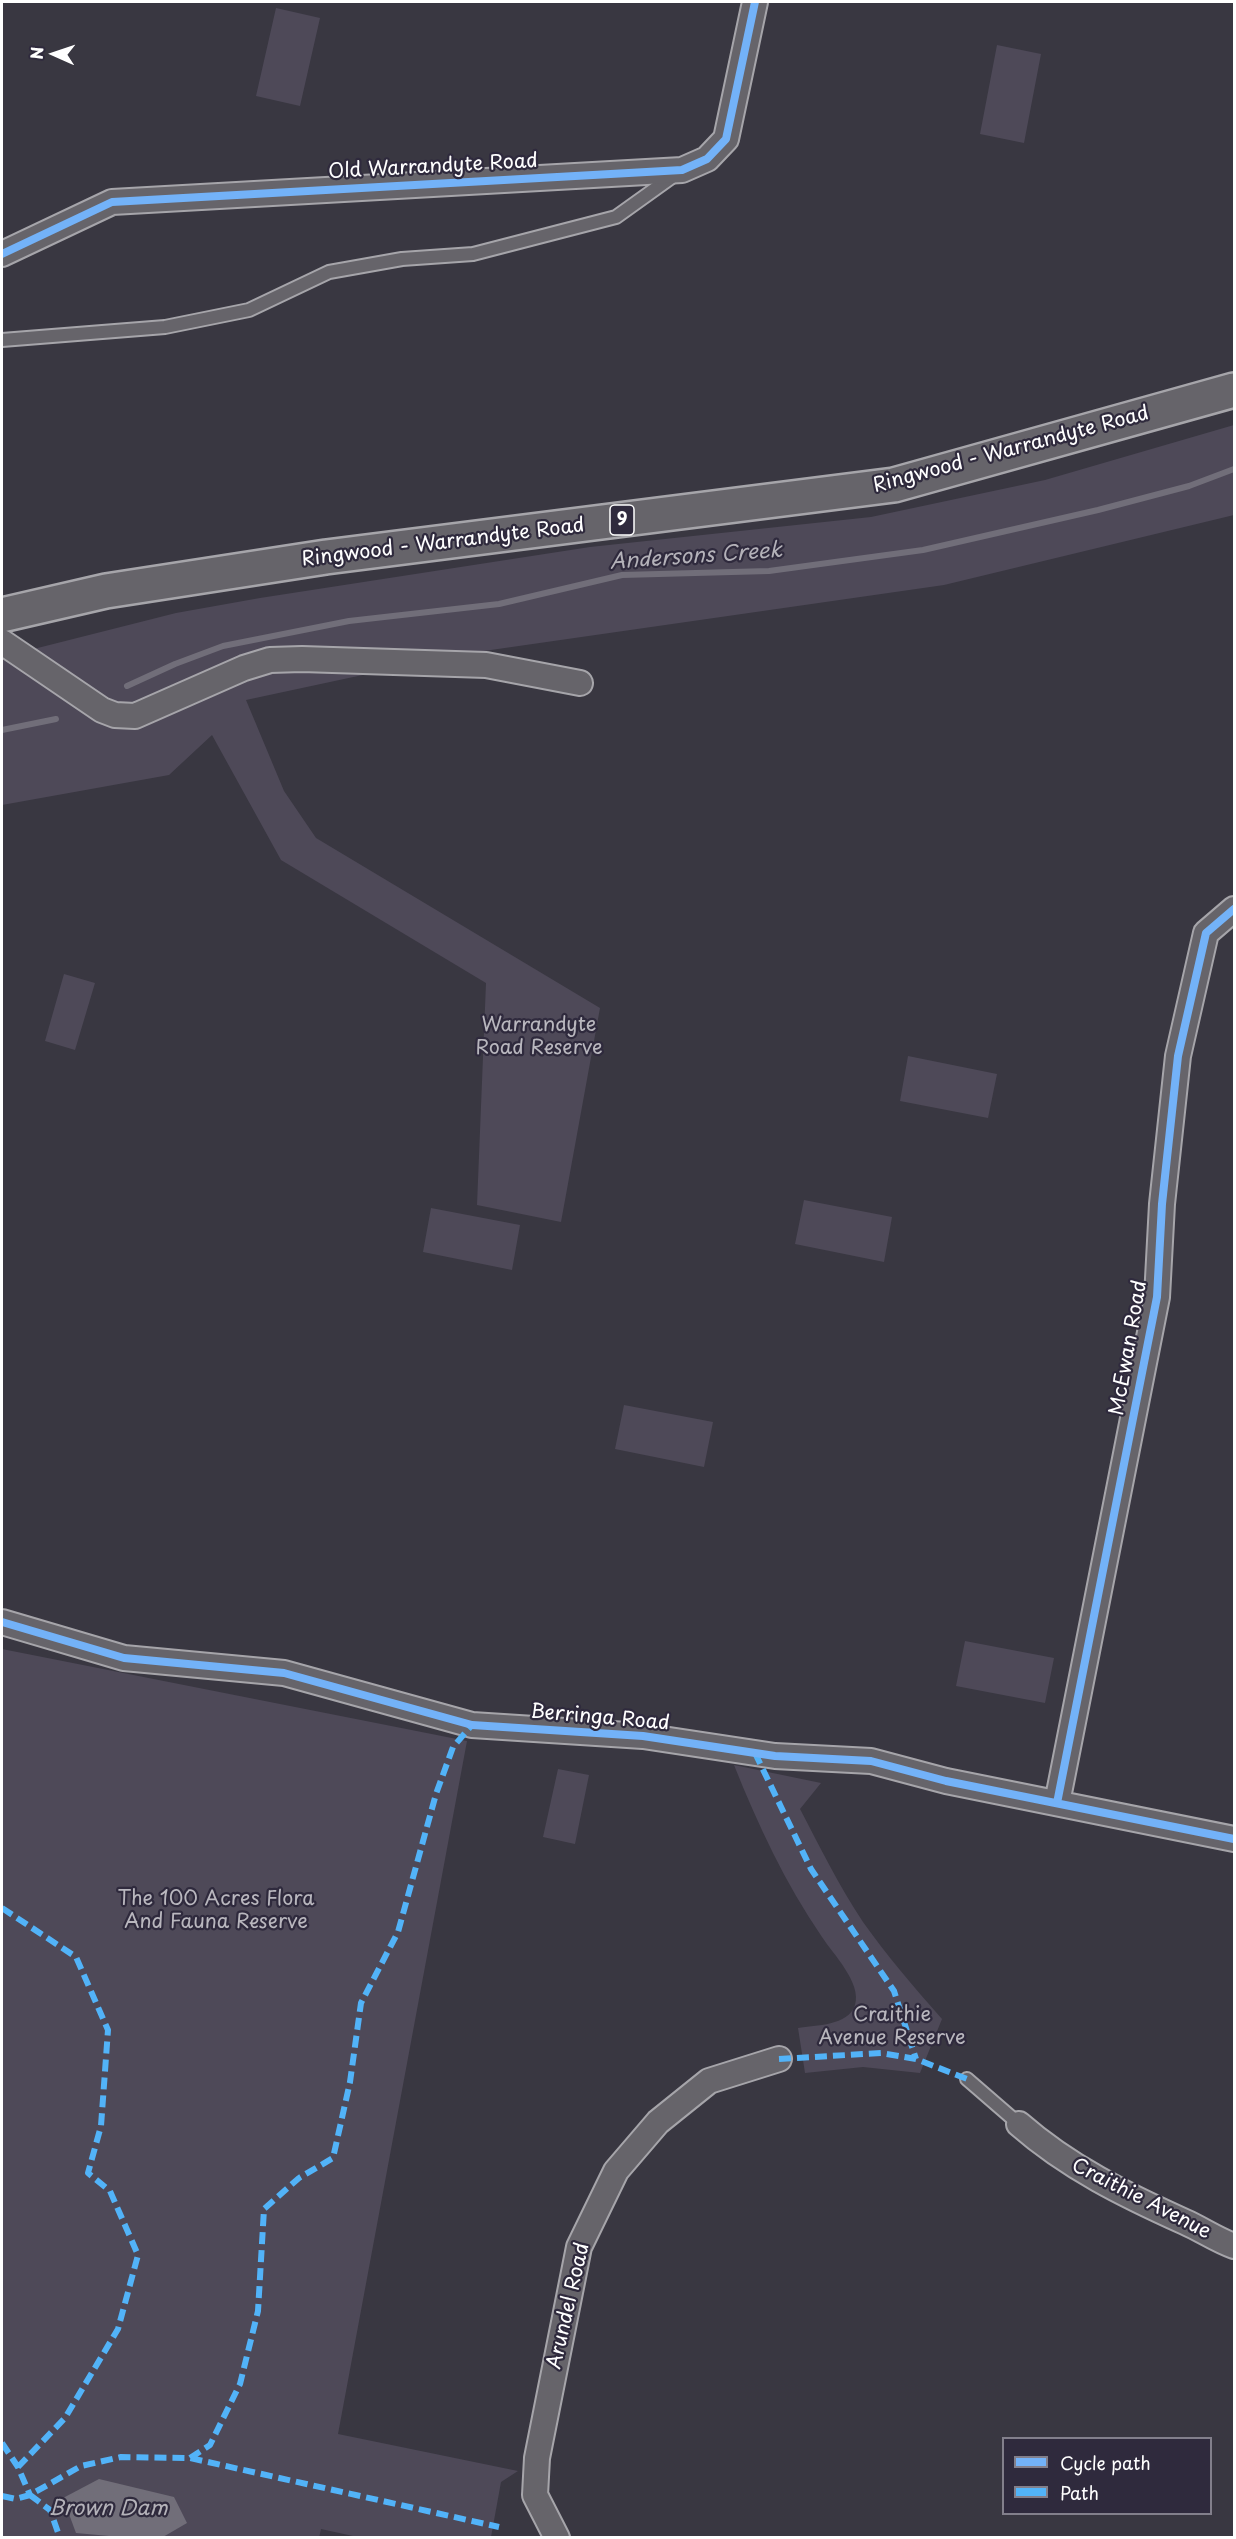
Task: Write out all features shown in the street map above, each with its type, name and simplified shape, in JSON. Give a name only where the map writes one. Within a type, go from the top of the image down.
[{"type":"main road","name":"Ringwood - Warrandyte Road","points":[[2,615],[106,591],[314,559],[894,485],[1234,390]]},
{"type":"street","name":"Old Warrandyte Road","points":[[2,254],[112,202],[682,170],[707,159],[726,140],[754,2]]},
{"type":"street","points":[[2,642],[102,710],[115,716],[135,716],[270,660],[486,665],[580,683]]},
{"type":"street","name":"McEwan Road","points":[[1057,1803],[1157,1297],[1162,1204],[1179,1056],[1206,933],[1234,909]]},
{"type":"street","name":"Berringa Road","points":[[2,1622],[124,1658],[284,1673],[472,1725],[643,1736],[775,1756],[872,1761],[946,1781],[1234,1839]]},
{"type":"street","name":"Arundel Road","points":[[557,2538],[535,2495],[537,2458],[579,2247],[616,2171],[658,2122],[709,2081],[779,2059]]},
{"type":"street","name":"Craithie Avenue","points":[[1019,2124],[1045,2147],[1105,2184],[1234,2246]]},
{"type":"lane","name":"Old Warrandyte Road","points":[[2,340],[165,327],[249,310],[328,272],[402,259],[473,254],[616,217],[682,170]]},
{"type":"lane","name":"Craithie Avenue","points":[[967,2079],[1019,2124]]},
{"type":"green space","points":[[276,8],[320,18],[300,106],[256,96]]},
{"type":"green space","points":[[997,45],[1041,54],[1024,143],[980,134]]},
{"type":"green space","name":"Warrandyte Road Reserve","points":[[1234,425],[1234,515],[944,585],[456,655],[246,700],[284,791],[316,838],[600,1008],[561,1222],[477,1205],[486,983],[281,860],[212,735],[169,775],[2,805],[2,657],[176,613],[260,598],[590,547],[871,517],[1045,480]]},
{"type":"green space","points":[[64,974],[95,983],[75,1050],[45,1041]]},
{"type":"green space","points":[[908,1056],[997,1074],[988,1118],[900,1101]]},
{"type":"green space","points":[[804,1200],[892,1217],[884,1262],[795,1244]]},
{"type":"green space","points":[[431,1208],[520,1225],[512,1270],[423,1252]]},
{"type":"green space","points":[[624,1405],[713,1422],[704,1467],[615,1449]]},
{"type":"green space","points":[[965,1641],[1054,1658],[1045,1703],[956,1686]]},
{"type":"green space","name":"The 100 Acres Flora And Fauna Reserve","points":[[2,1649],[467,1741],[338,2434],[518,2471],[501,2482],[491,2537],[362,2538],[321,2529],[319,2538],[2,2537]]},
{"type":"green space","name":"Craithie Avenue Reserve","points":[[734,1765],[821,1783],[800,1809],[863,1922],[942,2019],[920,2073],[863,2067],[805,2073],[798,2028],[831,2023],[846,2017],[855,2005],[854,1987],[851,1978],[822,1937],[784,1875]]},
{"type":"green space","points":[[558,1769],[589,1775],[575,1844],[543,1837]]},
{"type":"water","name":"Brown Dam","points":[[99,2479],[174,2497],[187,2523],[163,2537],[120,2537],[76,2533],[63,2498]]},
{"type":"waterway","name":"Andersons Creek","points":[[127,686],[175,664],[223,646],[349,621],[499,604],[622,575],[769,571],[923,550],[1098,510],[1189,486],[1234,469]]},
{"type":"waterway","name":"Andersons Creek","points":[[2,730],[56,719]]},
{"type":"marked path","points":[[190,2458],[210,2445],[240,2384],[258,2311],[264,2209],[299,2178],[333,2158],[350,2082],[361,2003],[398,1932],[436,1794],[453,1747],[472,1725]]},
{"type":"marked path","points":[[755,1753],[811,1869],[894,1991],[916,2059]]},
{"type":"marked path","points":[[2,1908],[76,1957],[108,2030],[101,2126],[88,2173],[110,2191],[138,2255],[118,2329],[65,2418],[18,2467]]},
{"type":"marked path","points":[[779,2059],[881,2053],[916,2059],[967,2079]]},
{"type":"marked path","points":[[2,2443],[18,2467],[30,2495]]},
{"type":"marked path","points":[[2,2496],[16,2499],[30,2495],[81,2466],[121,2457],[190,2458],[499,2527]]},
{"type":"marked path","points":[[30,2495],[50,2510],[60,2538]]},
{"type":"cycle path","points":[[2,254],[112,202],[682,170],[707,159],[726,139],[755,2]]},
{"type":"cycle path","points":[[1057,1803],[1157,1297],[1162,1204],[1178,1056],[1206,933],[1234,909]]},
{"type":"cycle path","points":[[2,1622],[124,1658],[284,1673],[472,1725],[643,1736],[775,1756],[871,1761],[946,1781],[1234,1839]]}]
